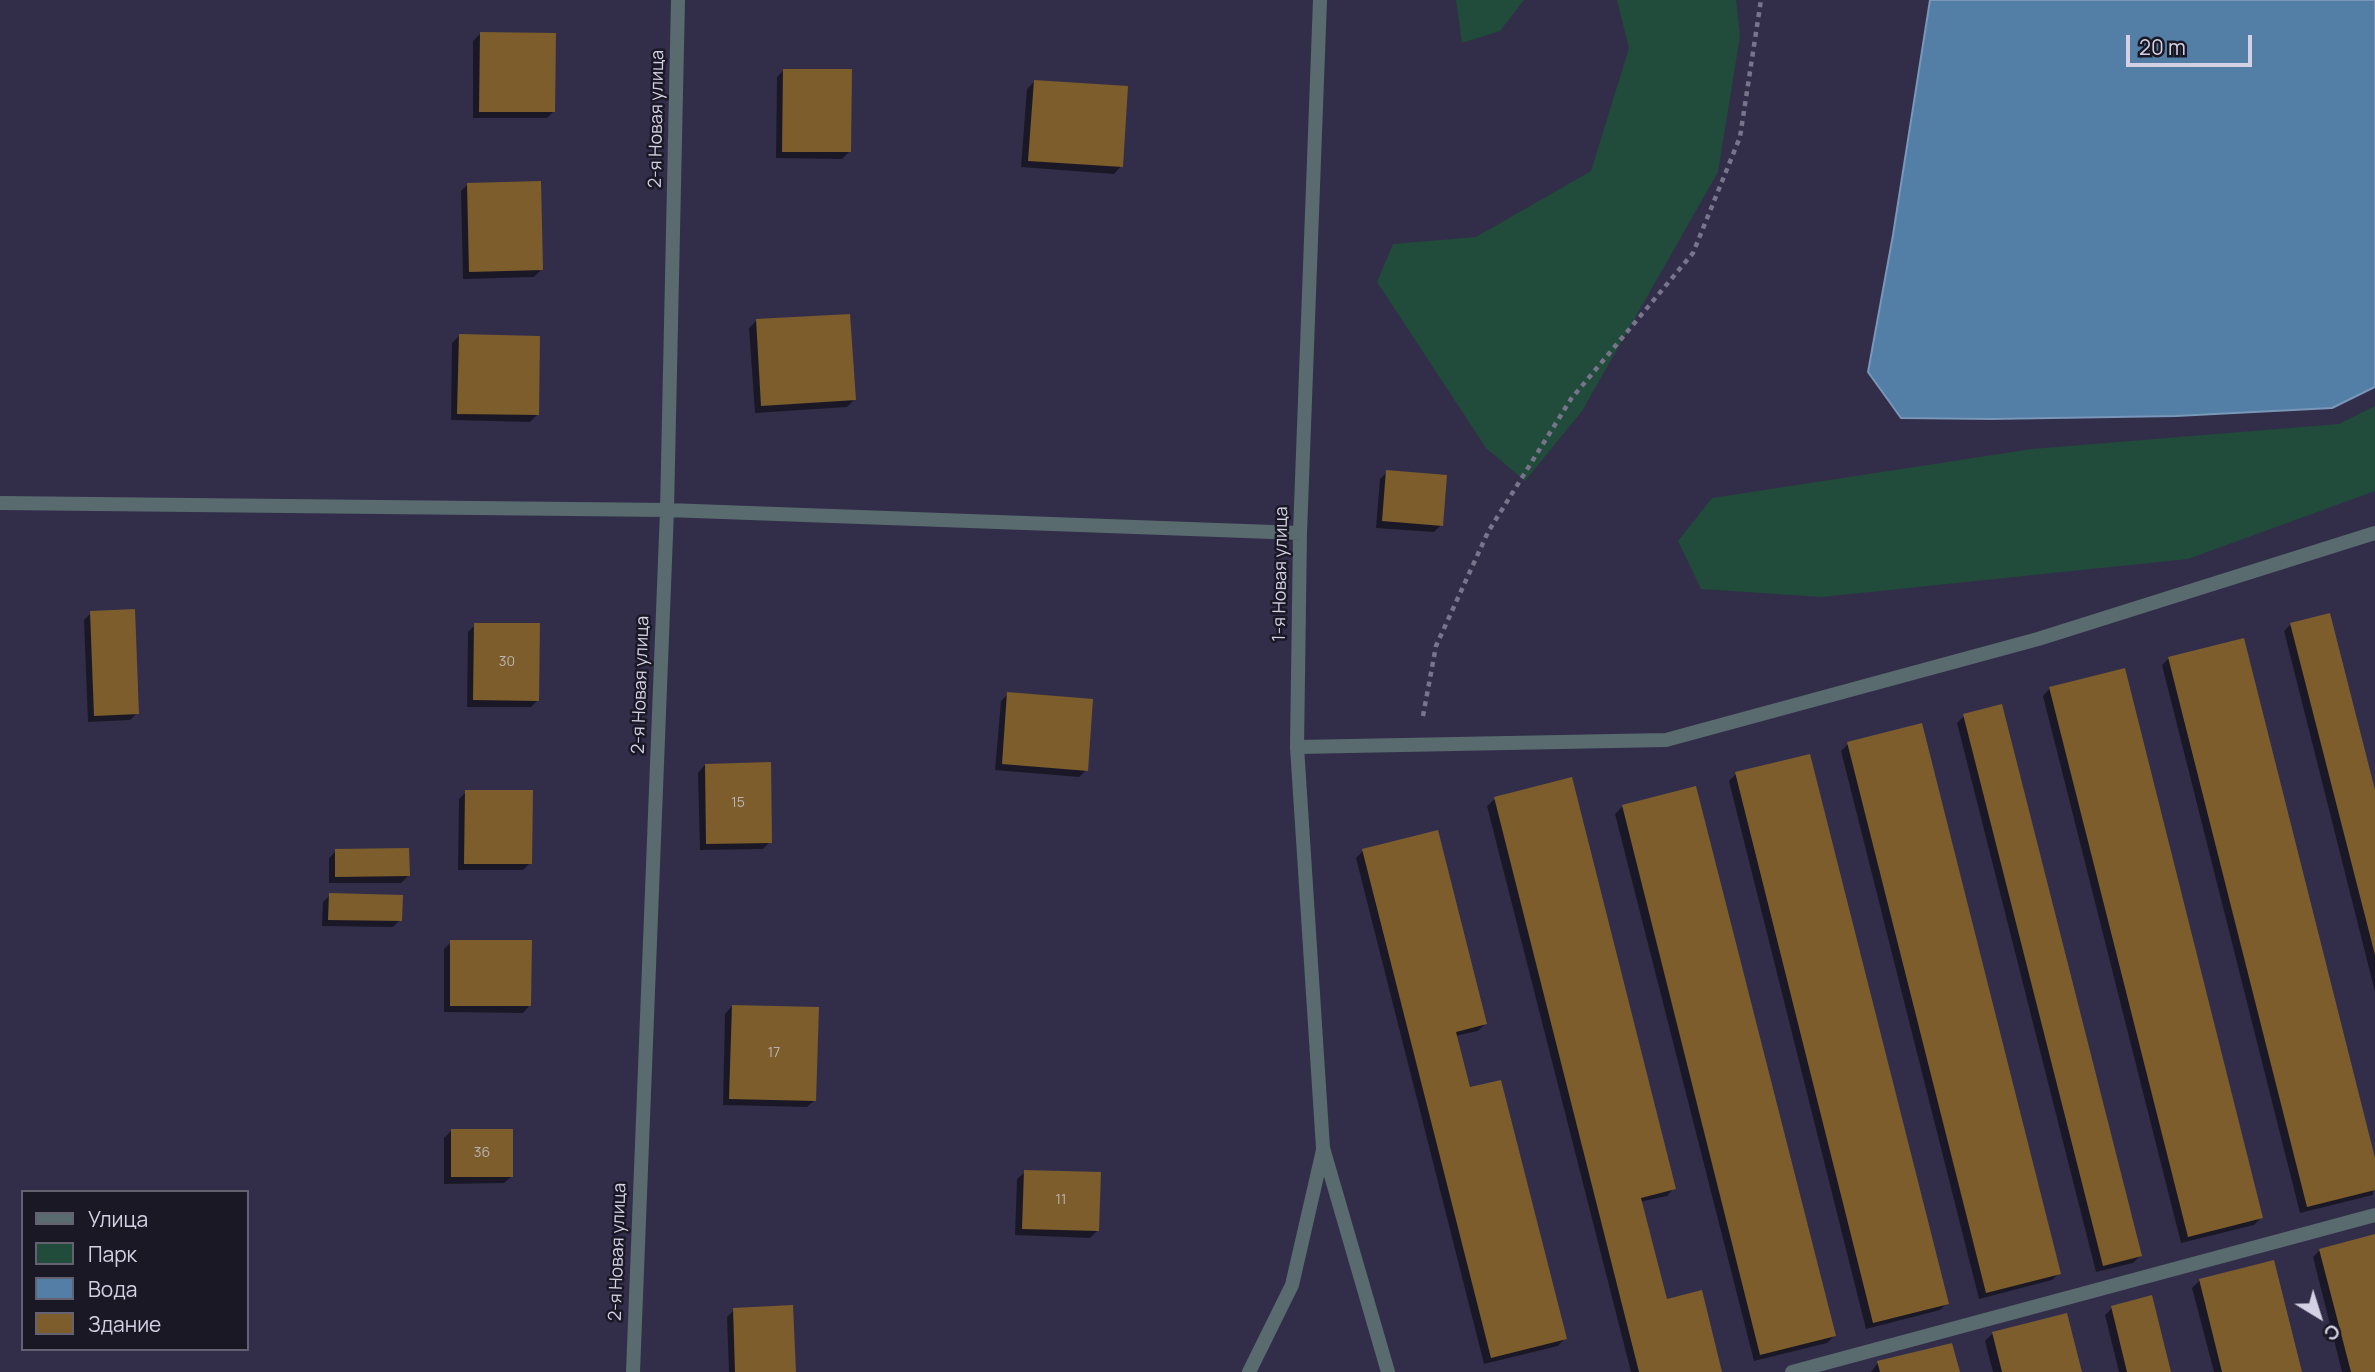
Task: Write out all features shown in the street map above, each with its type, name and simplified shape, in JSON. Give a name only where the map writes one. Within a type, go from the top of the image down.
[{"type":"street","name":"2-я Новая улица","points":[[633,1372],[667,510],[678,0]]},
{"type":"street","name":"1-я Новая улица","points":[[1320,0],[1300,533],[1297,747],[1323,1148]]},
{"type":"street","points":[[0,503],[667,510],[1300,533]]},
{"type":"street","points":[[1297,747],[1665,740],[2038,639],[2375,533]]},
{"type":"street","points":[[1249,1372],[1292,1285],[1323,1148]]},
{"type":"street","points":[[1323,1148],[1388,1372]]},
{"type":"street","points":[[1792,1372],[2375,1215]]},
{"type":"path","points":[[1417,744],[1436,646],[1488,532],[1571,399],[1693,253],[1740,137],[1761,0]]},
{"type":"green space","points":[[1456,0],[1524,0],[1500,31],[1462,43]]},
{"type":"green space","points":[[1617,0],[1736,0],[1740,36],[1718,172],[1582,411],[1525,481],[1486,448],[1377,282],[1393,244],[1476,237],[1591,171],[1629,48]]},
{"type":"green space","points":[[2375,406],[2375,491],[2188,559],[1822,597],[1701,589],[1678,541],[1712,498],[2032,449],[2339,424]]},
{"type":"water","points":[[1930,0],[2375,0],[2375,387],[2332,408],[2176,416],[1901,418],[1868,372],[1893,235]]},
{"type":"building","points":[[480,32],[556,33],[555,112],[479,112]]},
{"type":"building","points":[[783,69],[852,69],[851,152],[782,152]]},
{"type":"building","points":[[1034,80],[1128,86],[1123,167],[1028,161]]},
{"type":"building","points":[[541,181],[543,270],[469,272],[467,183]]},
{"type":"building","points":[[850,314],[856,400],[761,406],[756,319]]},
{"type":"building","points":[[459,334],[540,336],[539,415],[457,414]]},
{"type":"building","points":[[1386,470],[1447,475],[1443,526],[1382,521]]},
{"type":"building","points":[[135,609],[139,714],[94,716],[90,611]]},
{"type":"building","points":[[2330,613],[2375,790],[2375,955],[2290,623]]},
{"type":"building","points":[[474,623],[540,623],[539,701],[473,700]]},
{"type":"building","points":[[2244,638],[2375,1158],[2375,1190],[2307,1207],[2168,657]]},
{"type":"building","points":[[2125,668],[2263,1218],[2188,1237],[2049,687]]},
{"type":"building","points":[[1007,692],[1093,699],[1088,771],[1002,764]]},
{"type":"building","points":[[2002,704],[2142,1256],[2103,1266],[1963,714]]},
{"type":"building","points":[[1922,723],[2061,1274],[1986,1293],[1847,742]]},
{"type":"building","points":[[1810,754],[1949,1304],[1873,1323],[1735,772]]},
{"type":"building","points":[[771,762],[772,843],[706,844],[705,764]]},
{"type":"building","points":[[1572,777],[1676,1189],[1641,1198],[1667,1299],[1702,1290],[1722,1372],[1639,1372],[1494,797]]},
{"type":"building","points":[[1696,786],[1836,1336],[1760,1355],[1622,805]]},
{"type":"building","points":[[465,790],[533,790],[532,864],[464,864]]},
{"type":"building","points":[[1438,830],[1487,1024],[1456,1032],[1470,1087],[1501,1080],[1567,1339],[1491,1358],[1362,849]]},
{"type":"building","points":[[409,848],[410,876],[335,877],[335,849]]},
{"type":"building","points":[[329,893],[403,895],[402,921],[328,920]]},
{"type":"building","points":[[450,940],[532,940],[531,1006],[450,1006]]},
{"type":"building","points":[[732,1005],[819,1007],[816,1101],[729,1099]]},
{"type":"building","points":[[451,1129],[513,1129],[513,1177],[451,1177]]},
{"type":"building","points":[[1024,1170],[1101,1172],[1099,1231],[1022,1229]]},
{"type":"building","points":[[2375,1234],[2375,1372],[2351,1372],[2319,1249]]},
{"type":"building","points":[[2274,1260],[2302,1372],[2222,1372],[2199,1279]]},
{"type":"building","points":[[2152,1295],[2171,1372],[2127,1372],[2111,1306]]},
{"type":"building","points":[[793,1305],[796,1372],[735,1372],[733,1308]]},
{"type":"building","points":[[2067,1313],[2082,1372],[2002,1372],[1992,1332]]},
{"type":"building","points":[[1952,1343],[1960,1372],[1880,1372],[1877,1361]]}]
